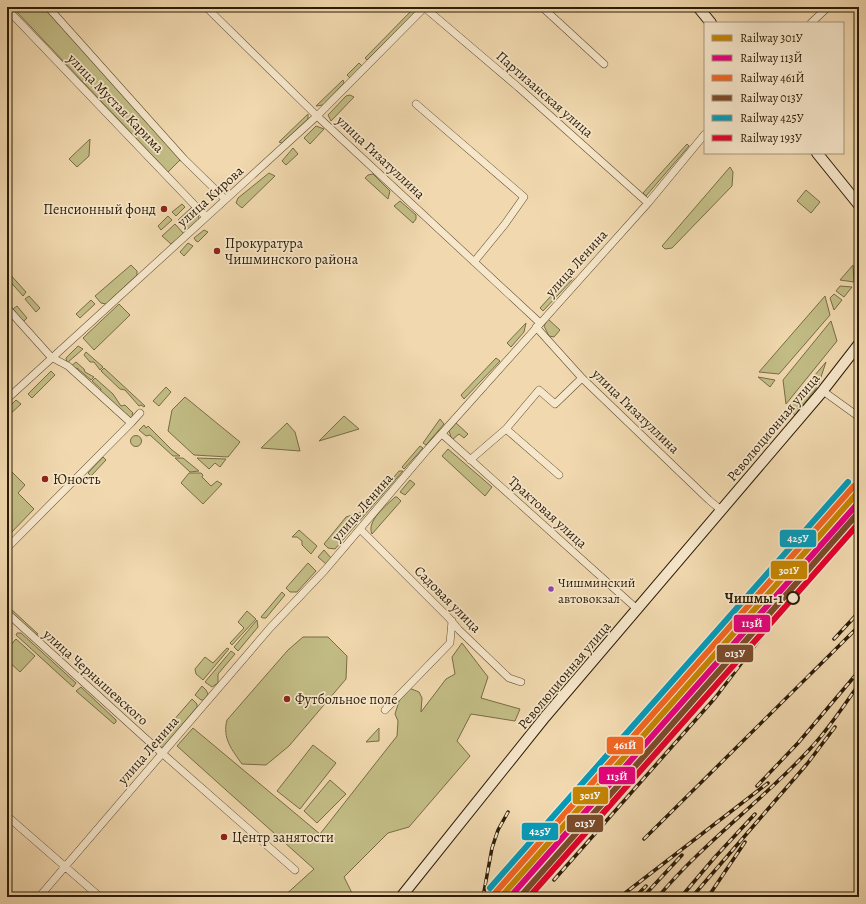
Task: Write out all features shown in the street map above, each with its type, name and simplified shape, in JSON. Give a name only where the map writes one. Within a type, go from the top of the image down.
[{"type":"main road","points":[[698,7],[710,22]]},
{"type":"main road","points":[[817,154],[859,205]]},
{"type":"main road","name":"Революционная улица","points":[[401,897],[545,717],[823,391],[859,344]]},
{"type":"street","name":"улица Мустая Карима","points":[[48,7],[179,153],[225,199]]},
{"type":"street","name":"улица Гизатуллина","points":[[206,7],[317,116],[474,262],[538,325],[582,378],[698,490],[722,510]]},
{"type":"street","name":"улица Кирова","points":[[7,399],[51,357],[317,116],[424,7]]},
{"type":"street","name":"Партизанская улица","points":[[424,7],[518,87],[648,203]]},
{"type":"street","points":[[542,7],[604,64]]},
{"type":"street","points":[[812,22],[828,7]]},
{"type":"street","name":"улица Мустая Карима","points":[[7,9],[206,217]]},
{"type":"street","points":[[416,104],[524,197],[505,224],[474,262]]},
{"type":"street","name":"улица Ленина","points":[[39,897],[270,628],[325,570],[442,434],[648,203],[704,135]]},
{"type":"street","points":[[7,308],[51,357],[68,366],[131,423]]},
{"type":"street","points":[[470,460],[506,430],[539,390],[555,404],[582,378]]},
{"type":"street","points":[[823,391],[859,417]]},
{"type":"street","points":[[7,548],[140,414]]},
{"type":"street","points":[[506,430],[559,475]]},
{"type":"street","name":"Трактовая улица","points":[[442,434],[637,609]]},
{"type":"street","name":"Садовая улица","points":[[360,529],[509,678],[521,682]]},
{"type":"street","name":"улица Чернышевского","points":[[7,613],[163,754],[295,870]]},
{"type":"street","points":[[385,710],[450,643],[452,621]]},
{"type":"street","points":[[7,816],[100,897]]},
{"type":"shaded area","points":[[19,7],[43,7],[182,158],[168,172],[15,10]]},
{"type":"shaded area","points":[[415,7],[416,11],[367,60],[365,58]]},
{"type":"shaded area","points":[[359,63],[362,66],[350,78],[347,75]]},
{"type":"shaded area","points":[[343,80],[344,83],[323,105],[316,106]]},
{"type":"shaded area","points":[[350,95],[354,97],[331,121],[328,115],[346,96]]},
{"type":"shaded area","points":[[308,114],[308,119],[282,143],[279,142]]},
{"type":"shaded area","points":[[316,126],[324,129],[310,144],[304,138]]},
{"type":"shaded area","points":[[90,139],[89,156],[77,167],[69,159]]},
{"type":"shaded area","points":[[687,144],[689,146],[646,196],[643,193]]},
{"type":"shaded area","points":[[293,148],[298,154],[286,165],[282,161]]},
{"type":"shaded area","points":[[730,167],[733,172],[732,186],[672,248],[665,249],[662,246]]},
{"type":"shaded area","points":[[269,173],[275,176],[242,208],[236,203],[238,198]]},
{"type":"shaded area","points":[[373,174],[390,191],[388,199],[365,178],[368,175]]},
{"type":"shaded area","points":[[806,190],[820,202],[811,213],[797,201]]},
{"type":"shaded area","points":[[400,201],[416,215],[416,219],[413,223],[394,206]]},
{"type":"shaded area","points":[[182,204],[185,207],[176,216],[172,212]]},
{"type":"shaded area","points":[[192,207],[198,214],[199,219],[188,230],[178,220]]},
{"type":"shaded area","points":[[168,216],[172,220],[161,230],[158,226]]},
{"type":"shaded area","points":[[175,224],[184,234],[171,244],[162,236]]},
{"type":"shaded area","points":[[204,230],[208,232],[198,242],[196,241],[194,238]]},
{"type":"shaded area","points":[[188,243],[193,246],[184,256],[180,252]]},
{"type":"shaded area","points":[[131,265],[137,271],[137,275],[106,304],[101,303],[95,296]]},
{"type":"shaded area","points":[[853,265],[854,282],[840,280]]},
{"type":"shaded area","points":[[7,271],[26,292],[23,296],[7,278]]},
{"type":"shaded area","points":[[570,275],[574,278],[543,311],[540,308]]},
{"type":"shaded area","points":[[840,286],[852,287],[844,297],[836,291]]},
{"type":"shaded area","points":[[834,294],[842,300],[834,310],[830,298]]},
{"type":"shaded area","points":[[29,296],[40,308],[36,312],[25,299]]},
{"type":"shaded area","points":[[825,296],[830,315],[779,374],[759,372]]},
{"type":"shaded area","points":[[91,300],[95,304],[80,318],[76,314]]},
{"type":"shaded area","points":[[119,304],[130,315],[94,350],[83,338]]},
{"type":"shaded area","points":[[17,306],[27,318],[23,322],[13,309]]},
{"type":"shaded area","points":[[548,319],[560,330],[554,337],[549,336],[544,326]]},
{"type":"shaded area","points":[[831,321],[837,341],[786,404],[783,380]]},
{"type":"shaded area","points":[[526,323],[524,332],[511,347],[507,343]]},
{"type":"shaded area","points":[[78,346],[83,349],[67,363],[66,358]]},
{"type":"shaded area","points":[[86,352],[103,367],[100,370],[94,362],[90,362],[84,355]]},
{"type":"shaded area","points":[[496,358],[500,361],[464,399],[461,395]]},
{"type":"shaded area","points":[[76,362],[84,369],[85,372],[94,377],[91,380],[77,368],[75,369],[70,367]]},
{"type":"shaded area","points":[[826,362],[818,386],[795,415],[787,408]]},
{"type":"shaded area","points":[[104,368],[145,406],[139,406],[125,390],[120,389],[101,371]]},
{"type":"shaded area","points":[[51,371],[55,375],[32,398],[28,394]]},
{"type":"shaded area","points":[[758,377],[775,380],[770,387]]},
{"type":"shaded area","points":[[95,378],[113,394],[121,406],[125,405],[133,413],[132,414],[134,417],[129,421],[100,392],[101,389],[92,381]]},
{"type":"shaded area","points":[[166,387],[171,392],[159,406],[153,401]]},
{"type":"shaded area","points":[[185,397],[240,442],[228,457],[194,455],[168,431],[172,410]]},
{"type":"shaded area","points":[[16,400],[21,404],[7,417],[7,409]]},
{"type":"shaded area","points":[[344,416],[359,429],[319,441]]},
{"type":"shaded area","points":[[440,419],[444,424],[426,445],[423,443]]},
{"type":"shaded area","points":[[777,421],[780,424],[754,454],[751,452]]},
{"type":"shaded area","points":[[287,423],[295,432],[300,451],[261,448]]},
{"type":"shaded area","points":[[456,423],[468,434],[464,438],[459,434],[453,439],[451,437],[449,431]]},
{"type":"shaded area","points":[[144,425],[146,428],[148,426],[180,456],[173,456],[150,435],[146,436],[139,430]]},
{"type":"shaded area","points":[[134,436],[138,436],[140,437],[140,445],[134,446],[131,443],[131,439]]},
{"type":"shaded area","points":[[420,446],[423,448],[404,469],[402,467]]},
{"type":"shaded area","points":[[448,449],[492,487],[485,496],[442,456]]},
{"type":"shaded area","points":[[103,457],[106,460],[91,476],[88,473]]},
{"type":"shaded area","points":[[175,458],[183,458],[199,471],[190,472]]},
{"type":"shaded area","points":[[197,458],[226,459],[220,467],[215,463],[209,469]]},
{"type":"shaded area","points":[[7,467],[25,485],[18,493],[34,509],[7,537]]},
{"type":"shaded area","points":[[399,471],[403,471],[335,549],[328,548],[324,544],[346,517],[365,511]]},
{"type":"shaded area","points":[[189,473],[201,473],[203,475],[202,477],[211,486],[217,481],[222,484],[203,504],[181,483]]},
{"type":"shaded area","points":[[410,480],[415,484],[405,495],[400,492]]},
{"type":"shaded area","points":[[395,497],[401,501],[372,534],[371,529],[374,519]]},
{"type":"shaded area","points":[[299,530],[317,546],[311,554],[302,545],[302,541],[297,537],[292,537]]},
{"type":"shaded area","points":[[324,550],[331,558],[326,564],[318,557]]},
{"type":"shaded area","points":[[308,563],[316,571],[297,592],[290,592],[286,588]]},
{"type":"shaded area","points":[[282,592],[285,595],[266,618],[261,617]]},
{"type":"shaded area","points":[[11,609],[38,634],[34,635],[9,612]]},
{"type":"shaded area","points":[[247,611],[256,619],[232,645],[230,643],[244,628],[238,622]]},
{"type":"shaded area","points":[[257,620],[258,627],[238,651],[234,647]]},
{"type":"shaded area","points":[[17,633],[21,633],[76,683],[73,687],[16,635]]},
{"type":"shaded area","name":"Футбольное поле","points":[[303,637],[328,637],[347,656],[346,679],[289,746],[266,765],[242,764],[229,744],[226,732],[227,720],[288,650]]},
{"type":"shaded area","points":[[16,639],[35,656],[20,672],[7,660],[7,649]]},
{"type":"shaded area","points":[[462,643],[488,677],[481,698],[520,709],[515,721],[471,714],[457,741],[470,756],[409,827],[388,833],[344,877],[354,897],[283,897],[314,869],[177,746],[193,728],[320,834],[397,736],[398,721],[395,714],[401,695],[409,688],[419,692],[422,698],[421,712],[446,679],[455,674],[452,657]]},
{"type":"shaded area","points":[[227,648],[229,649],[203,680],[196,674],[195,669],[205,657],[213,663]]},
{"type":"shaded area","points":[[231,651],[235,654],[218,674],[218,683],[212,687],[205,682]]},
{"type":"shaded area","points":[[202,686],[208,694],[204,700],[201,700],[195,695]]},
{"type":"shaded area","points":[[81,687],[116,720],[114,724],[76,691]]},
{"type":"shaded area","points":[[192,699],[197,704],[197,707],[163,747],[159,748],[153,744]]},
{"type":"shaded area","points":[[379,728],[379,741],[366,742]]},
{"type":"shaded area","points":[[313,745],[336,763],[300,809],[277,791]]},
{"type":"shaded area","points":[[330,780],[346,794],[317,823],[304,811]]},
{"type":"railway","points":[[834,639],[859,612]]},
{"type":"railway","points":[[554,880],[715,698],[775,619]]},
{"type":"railway","points":[[644,839],[859,626]]},
{"type":"railway","points":[[757,786],[798,743],[859,671]]},
{"type":"railway","points":[[658,897],[675,877],[713,840],[791,769],[809,750],[829,726],[859,684]]},
{"type":"railway","points":[[692,897],[807,764],[835,727]]},
{"type":"railway","points":[[620,897],[768,783]]},
{"type":"railway","points":[[483,897],[492,848],[498,830],[508,812]]},
{"type":"railway","points":[[681,897],[715,857],[755,814]]},
{"type":"railway","points":[[708,897],[745,842]]},
{"type":"railway","points":[[643,897],[682,855]]},
{"type":"railway","points":[[635,897],[646,886]]},
{"type":"rail line","name":"425У","points":[[490,888],[848,482]]},
{"type":"rail line","name":"461Й","points":[[496,892],[854,486]]},
{"type":"rail line","name":"301У","points":[[501,897],[859,491]]},
{"type":"rail line","name":"113Й","points":[[510,897],[859,502]]},
{"type":"rail line","name":"013У","points":[[520,897],[859,512]]},
{"type":"rail line","name":"193У","points":[[529,897],[859,523]]},
{"type":"place","name":"Пенсионный фонд","points":[[164,209]]},
{"type":"place","name":"Прокуратура Чишминского района","points":[[217,251]]},
{"type":"place","name":"Юность","points":[[45,479]]},
{"type":"place","name":"Чишминский автовокзал","points":[[551,589]]},
{"type":"place","name":"Чишмы-1","points":[[793,598]]},
{"type":"place","name":"Футбольное поле","points":[[287,699]]},
{"type":"place","name":"Центр занятости","points":[[224,837]]}]
